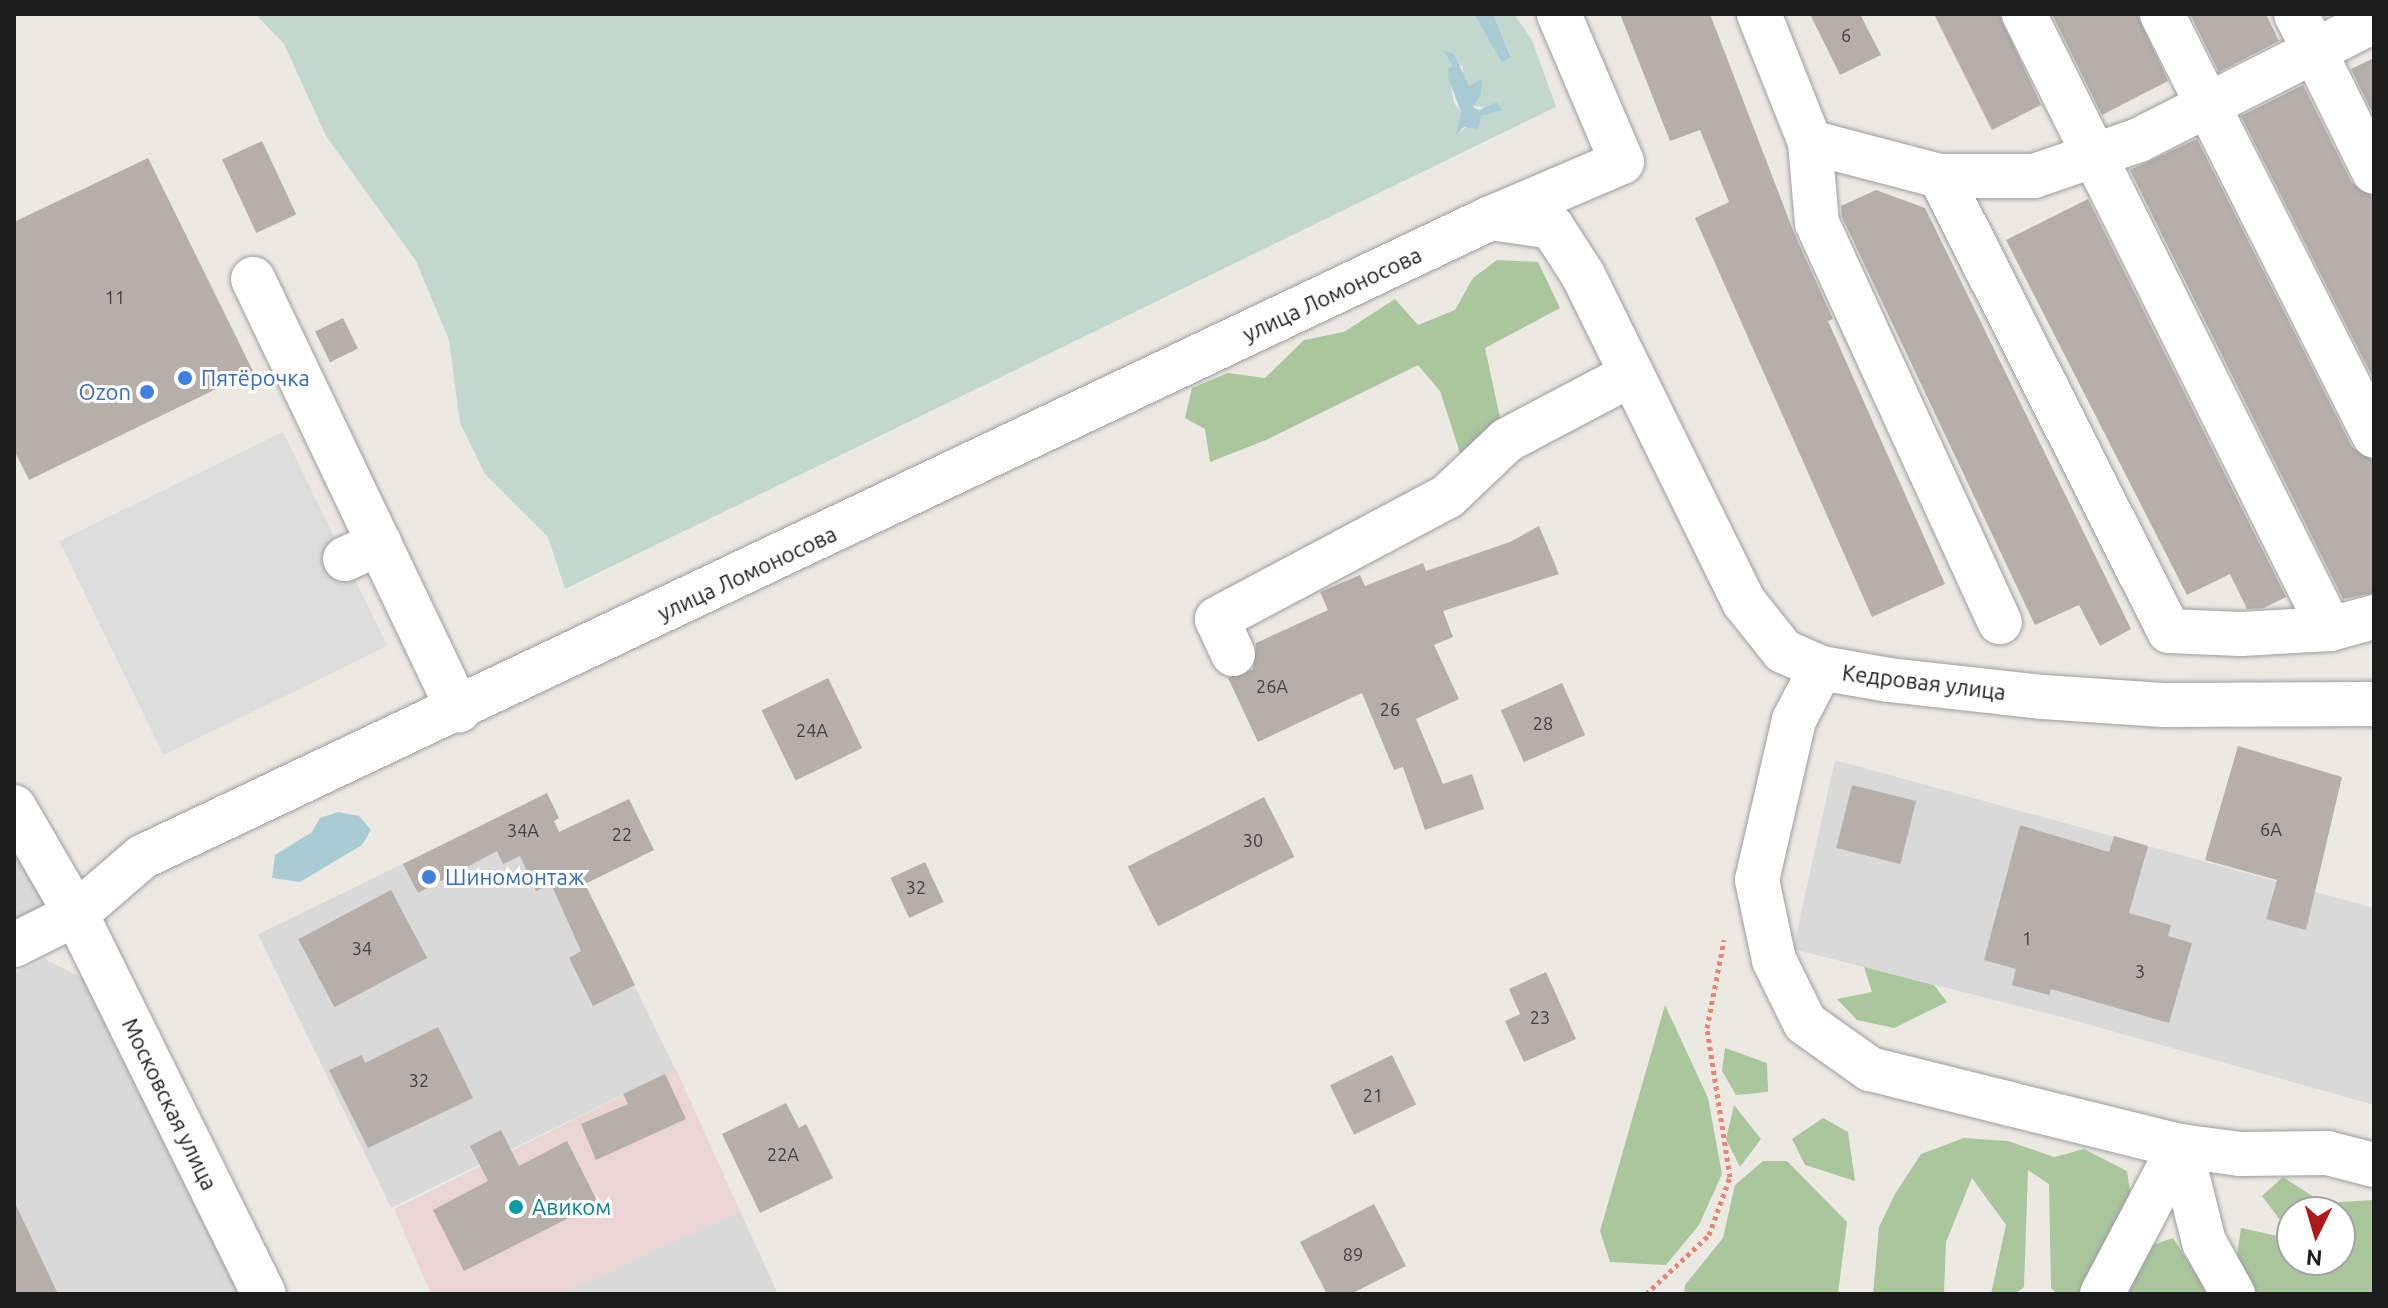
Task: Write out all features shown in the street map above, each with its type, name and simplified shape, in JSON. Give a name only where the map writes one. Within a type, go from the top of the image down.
[{"type":"street","name":"улица Ломоносова","points":[[14,945],[76,914],[142,857],[459,710],[1491,218],[1622,162],[1559,14]]},
{"type":"street","points":[[1759,14],[1810,142],[1817,223],[2000,622]]},
{"type":"street","points":[[2024,14],[2330,629]]},
{"type":"street","points":[[2162,14],[2374,436]]},
{"type":"street","points":[[1810,142],[1940,176],[2034,176],[2096,155],[2207,105],[2305,32],[2374,21]]},
{"type":"street","points":[[2305,32],[2374,172]]},
{"type":"street","points":[[1940,176],[2169,631],[2241,634],[2330,629],[2374,617]]},
{"type":"street","name":"Кедровая улица","points":[[1491,218],[1552,227],[1583,275],[1744,602],[1783,651],[1821,668],[1889,680],[2163,705],[2374,704]]},
{"type":"street","points":[[253,279],[362,551],[459,710]]},
{"type":"street","points":[[1233,654],[1217,619],[1448,496],[1507,440],[1632,374]]},
{"type":"street","points":[[1821,668],[1794,720],[1757,880],[1774,960],[1805,1023],[1870,1069],[2180,1146],[2240,1154],[2327,1153],[2374,1165]]},
{"type":"street","name":"Московская улица","points":[[14,807],[76,914],[264,1294]]},
{"type":"street","points":[[2102,1294],[2180,1146]]},
{"type":"street","points":[[2180,1146],[2204,1242],[2233,1294]]},
{"type":"path","points":[[1646,1294],[1709,1235],[1730,1177],[1707,1028],[1724,938],[1757,880]]},
{"type":"shaded area","points":[[283,432],[387,646],[164,755],[59,541]]},
{"type":"shaded area","points":[[1835,760],[2374,908],[2374,1105],[2062,1017],[1793,949]]},
{"type":"shaded area","points":[[542,796],[675,1069],[391,1208],[258,935]]},
{"type":"shaded area","points":[[14,842],[45,905],[14,921]]},
{"type":"shaded area","points":[[45,959],[93,984],[242,1294],[14,1294],[14,974]]},
{"type":"shaded area","points":[[676,1069],[740,1211],[560,1294],[431,1294],[394,1209]]},
{"type":"shaded area","points":[[740,1211],[778,1294],[560,1294]]},
{"type":"green space","points":[[255,14],[1474,14],[1502,63],[1511,56],[1493,14],[1514,14],[1532,40],[1556,107],[565,589],[548,537],[485,474],[460,423],[449,340],[416,261],[326,136],[284,44]],"holes":[[[1463,66],[1463,82],[1469,87],[1481,80],[1473,106],[1501,109],[1481,116],[1457,134],[1461,112],[1454,103],[1448,68]]]},
{"type":"green space","points":[[1497,260],[1538,262],[1560,308],[1485,348],[1502,427],[1461,456],[1440,391],[1418,365],[1266,440],[1210,462],[1205,429],[1185,418],[1192,388],[1228,373],[1265,378],[1304,340],[1344,332],[1395,299],[1418,325],[1455,310],[1473,278]]},
{"type":"green space","points":[[1864,967],[1934,985],[1947,1002],[1894,1028],[1857,1020],[1837,999],[1872,992]]},
{"type":"green space","points":[[1665,1005],[1708,1098],[1722,1174],[1699,1225],[1666,1265],[1610,1262],[1600,1231]]},
{"type":"green space","points":[[1725,1048],[1767,1063],[1768,1092],[1736,1095],[1722,1071]]},
{"type":"green space","points":[[1734,1105],[1761,1139],[1740,1167],[1726,1139]]},
{"type":"green space","points":[[1823,1118],[1848,1132],[1855,1181],[1805,1165],[1792,1139]]},
{"type":"green space","points":[[1964,1138],[2008,1141],[2054,1157],[2084,1149],[2127,1171],[2133,1212],[2109,1240],[2079,1294],[2057,1294],[2051,1288],[2049,1184],[2028,1170],[2024,1287],[2015,1294],[1991,1294],[2006,1225],[1972,1178],[1946,1242],[1944,1294],[1873,1294],[1879,1227],[1895,1194],[1921,1154]]},
{"type":"green space","points":[[1763,1161],[1787,1161],[1847,1222],[1838,1294],[1684,1294],[1685,1285],[1723,1238],[1735,1185]]},
{"type":"green space","points":[[2283,1177],[2312,1196],[2276,1196],[2276,1215],[2262,1196]]},
{"type":"green space","points":[[2374,1200],[2374,1294],[2253,1294],[2236,1263],[2241,1228],[2276,1236],[2276,1276],[2356,1276],[2356,1201]]},
{"type":"green space","points":[[2173,1238],[2209,1294],[2116,1294],[2144,1248]]},
{"type":"water","points":[[1474,14],[1493,14],[1511,57],[1502,63]]},
{"type":"water","points":[[1443,50],[1454,54],[1469,86],[1482,79],[1481,94],[1473,107],[1479,110],[1497,102],[1502,110],[1481,116],[1478,129],[1464,127],[1456,135],[1461,112],[1449,80],[1448,68],[1453,66]]},
{"type":"water","points":[[338,812],[359,816],[371,830],[362,845],[300,882],[272,878],[275,855],[312,832],[320,818]]},
{"type":"building","points":[[1620,14],[1710,14],[1794,233],[1833,319],[1828,321],[1945,584],[1872,617],[1695,218],[1729,202],[1700,130],[1670,141]]},
{"type":"building","points":[[1810,14],[1860,14],[1881,55],[1840,75]]},
{"type":"building","points":[[1934,14],[1999,14],[2041,105],[1992,130]]},
{"type":"building","points":[[2052,14],[2137,14],[2168,81],[2102,115]]},
{"type":"building","points":[[2190,14],[2266,14],[2279,41],[2219,72]]},
{"type":"building","points":[[2374,58],[2374,116],[2351,69]]},
{"type":"building","points":[[2303,85],[2352,183],[2374,197],[2374,380],[2241,116]]},
{"type":"building","points":[[2197,139],[2352,447],[2374,461],[2374,593],[2343,599],[2130,170]]},
{"type":"building","points":[[262,141],[296,214],[256,233],[222,160]]},
{"type":"building","points":[[148,158],[253,371],[29,480],[14,450],[14,222]]},
{"type":"building","points":[[1876,190],[1925,208],[2131,629],[2100,646],[2079,605],[2035,625],[1842,217],[1841,206]]},
{"type":"building","points":[[2088,199],[2286,597],[2264,608],[2247,609],[2230,574],[2187,595],[2006,240]]},
{"type":"building","points":[[343,318],[358,349],[330,362],[315,332]]},
{"type":"building","points":[[1539,526],[1559,574],[1443,611],[1453,637],[1434,645],[1459,699],[1416,719],[1443,784],[1472,774],[1484,809],[1425,830],[1403,767],[1394,770],[1362,693],[1258,742],[1228,678],[1253,669],[1256,643],[1328,610],[1320,592],[1360,575],[1365,586],[1423,563],[1426,571],[1510,542]]},
{"type":"building","points":[[828,678],[862,748],[796,781],[761,710]]},
{"type":"building","points":[[1562,683],[1585,735],[1524,762],[1501,710]]},
{"type":"building","points":[[2238,746],[2342,777],[2306,930],[2266,919],[2277,880],[2205,860]]},
{"type":"building","points":[[1852,785],[1916,801],[1900,864],[1836,848]]},
{"type":"building","points":[[547,793],[559,818],[554,821],[559,832],[629,799],[654,850],[585,884],[635,985],[593,1006],[569,958],[581,951],[551,884],[536,891],[520,856],[503,864],[497,851],[418,893],[403,864]]},
{"type":"building","points":[[1264,797],[1294,857],[1158,926],[1128,866]]},
{"type":"building","points":[[2020,825],[2109,852],[2114,836],[2148,846],[2129,913],[2171,925],[2168,936],[2192,943],[2169,1023],[2051,989],[2049,995],[2012,985],[2016,969],[1984,960]]},
{"type":"building","points":[[925,862],[944,902],[909,918],[891,878]]},
{"type":"building","points":[[391,890],[427,958],[334,1007],[298,939]]},
{"type":"building","points":[[1546,972],[1576,1039],[1524,1062],[1505,1021],[1520,1014],[1509,989]]},
{"type":"building","points":[[438,1027],[473,1098],[368,1148],[329,1070],[362,1055],[365,1063]]},
{"type":"building","points":[[1392,1055],[1416,1104],[1354,1135],[1330,1085]]},
{"type":"building","points":[[665,1074],[686,1119],[596,1160],[581,1124],[628,1104],[623,1094]]},
{"type":"building","points":[[786,1103],[799,1128],[806,1124],[833,1178],[760,1213],[722,1134]]},
{"type":"building","name":"Авиком","points":[[501,1130],[519,1166],[567,1141],[598,1203],[464,1271],[433,1210],[488,1181],[470,1146]]},
{"type":"building","points":[[14,1201],[58,1294],[14,1294]]},
{"type":"building","points":[[1374,1204],[1406,1266],[1351,1294],[1327,1294],[1300,1242]]},
{"type":"place","name":"Пятёрочка","points":[[185,378]]},
{"type":"place","name":"Ozon","points":[[147,392]]},
{"type":"place","name":"Шиномонтаж","points":[[429,877]]},
{"type":"place","name":"Авиком","points":[[516,1207]]}]
